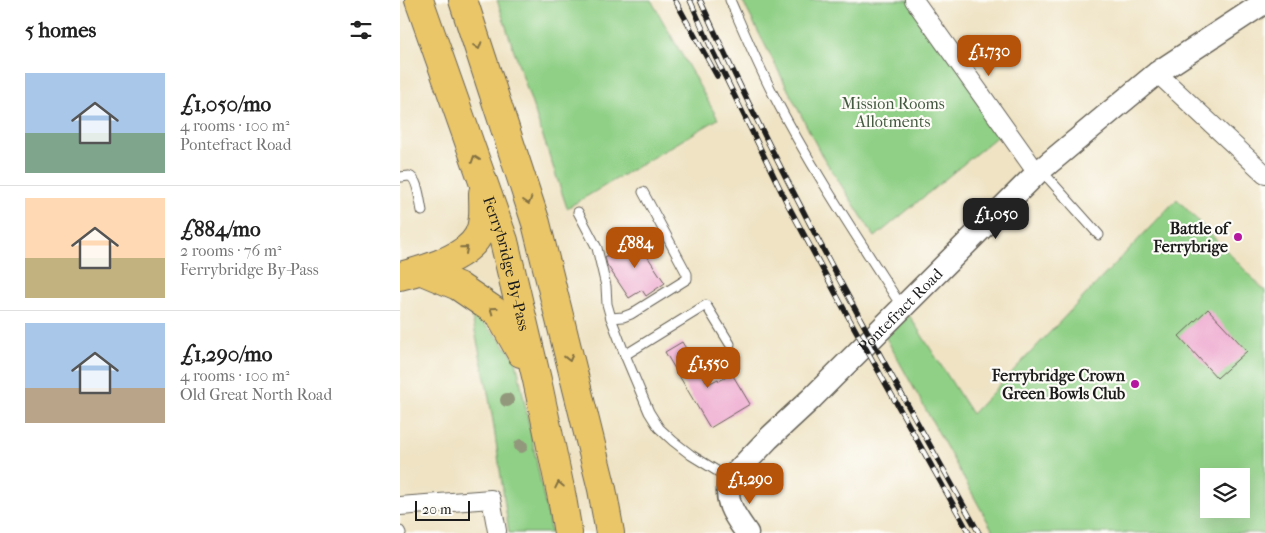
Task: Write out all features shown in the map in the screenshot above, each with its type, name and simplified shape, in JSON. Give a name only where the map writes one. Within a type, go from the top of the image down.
[{"type":"main road","name":"Ferrybridge By-Pass","points":[[419,0],[504,241],[537,380],[568,533]]},
{"type":"main road","points":[[463,0],[536,224],[602,489],[610,533]]},
{"type":"main road","points":[[411,273],[454,257],[467,248],[478,236],[483,220],[484,184]]},
{"type":"main road","points":[[411,273],[458,286],[499,314],[537,380]]},
{"type":"street","points":[[914,0],[1039,171]]},
{"type":"street","name":"Pontefract Road","points":[[730,479],[769,438],[812,398],[1039,171],[1157,73],[1265,2]]},
{"type":"street","points":[[1157,73],[1265,174]]},
{"type":"street","points":[[730,479],[728,498],[732,512],[746,533]]},
{"type":"street","points":[[400,506],[491,499],[497,530]]},
{"type":"lane","points":[[730,0],[773,94],[819,177],[902,307]]},
{"type":"lane","points":[[1039,171],[1100,235]]},
{"type":"lane","points":[[400,177],[411,176],[415,181],[422,211]]},
{"type":"lane","points":[[611,318],[631,314],[687,279],[687,274],[643,192]]},
{"type":"lane","points":[[578,212],[597,248],[611,318],[649,412],[660,428],[673,441],[691,455],[730,479]]},
{"type":"lane","points":[[625,355],[706,305],[730,344]]},
{"type":"green space","points":[[497,0],[651,0],[718,119],[567,208]]},
{"type":"green space","name":"Mission Rooms Allotments","points":[[742,0],[914,0],[1006,129],[875,237],[821,154]]},
{"type":"green space","points":[[1177,199],[1265,291],[1265,533],[994,533],[885,336],[909,315],[972,414]]},
{"type":"green space","points":[[471,313],[497,336],[516,360],[551,533],[509,533],[493,421]]},
{"type":"building","points":[[643,238],[653,252],[647,256],[665,283],[646,296],[642,290],[629,298],[607,265],[605,257],[620,247],[623,251]]},
{"type":"building","points":[[1208,309],[1247,351],[1217,378],[1179,336]]},
{"type":"building","points":[[682,342],[708,384],[732,374],[750,404],[710,428],[665,352]]},
{"type":"railway","points":[[675,0],[717,76]]},
{"type":"railway","points":[[690,0],[713,52],[788,205],[969,533]]},
{"type":"railway","points":[[700,0],[765,136],[834,270],[979,533]]},
{"type":"place","name":"Battle of Ferrybrige","points":[[1238,237]]},
{"type":"place","name":"Ferrybridge Crown Green Bowls Club","points":[[1135,384]]}]
